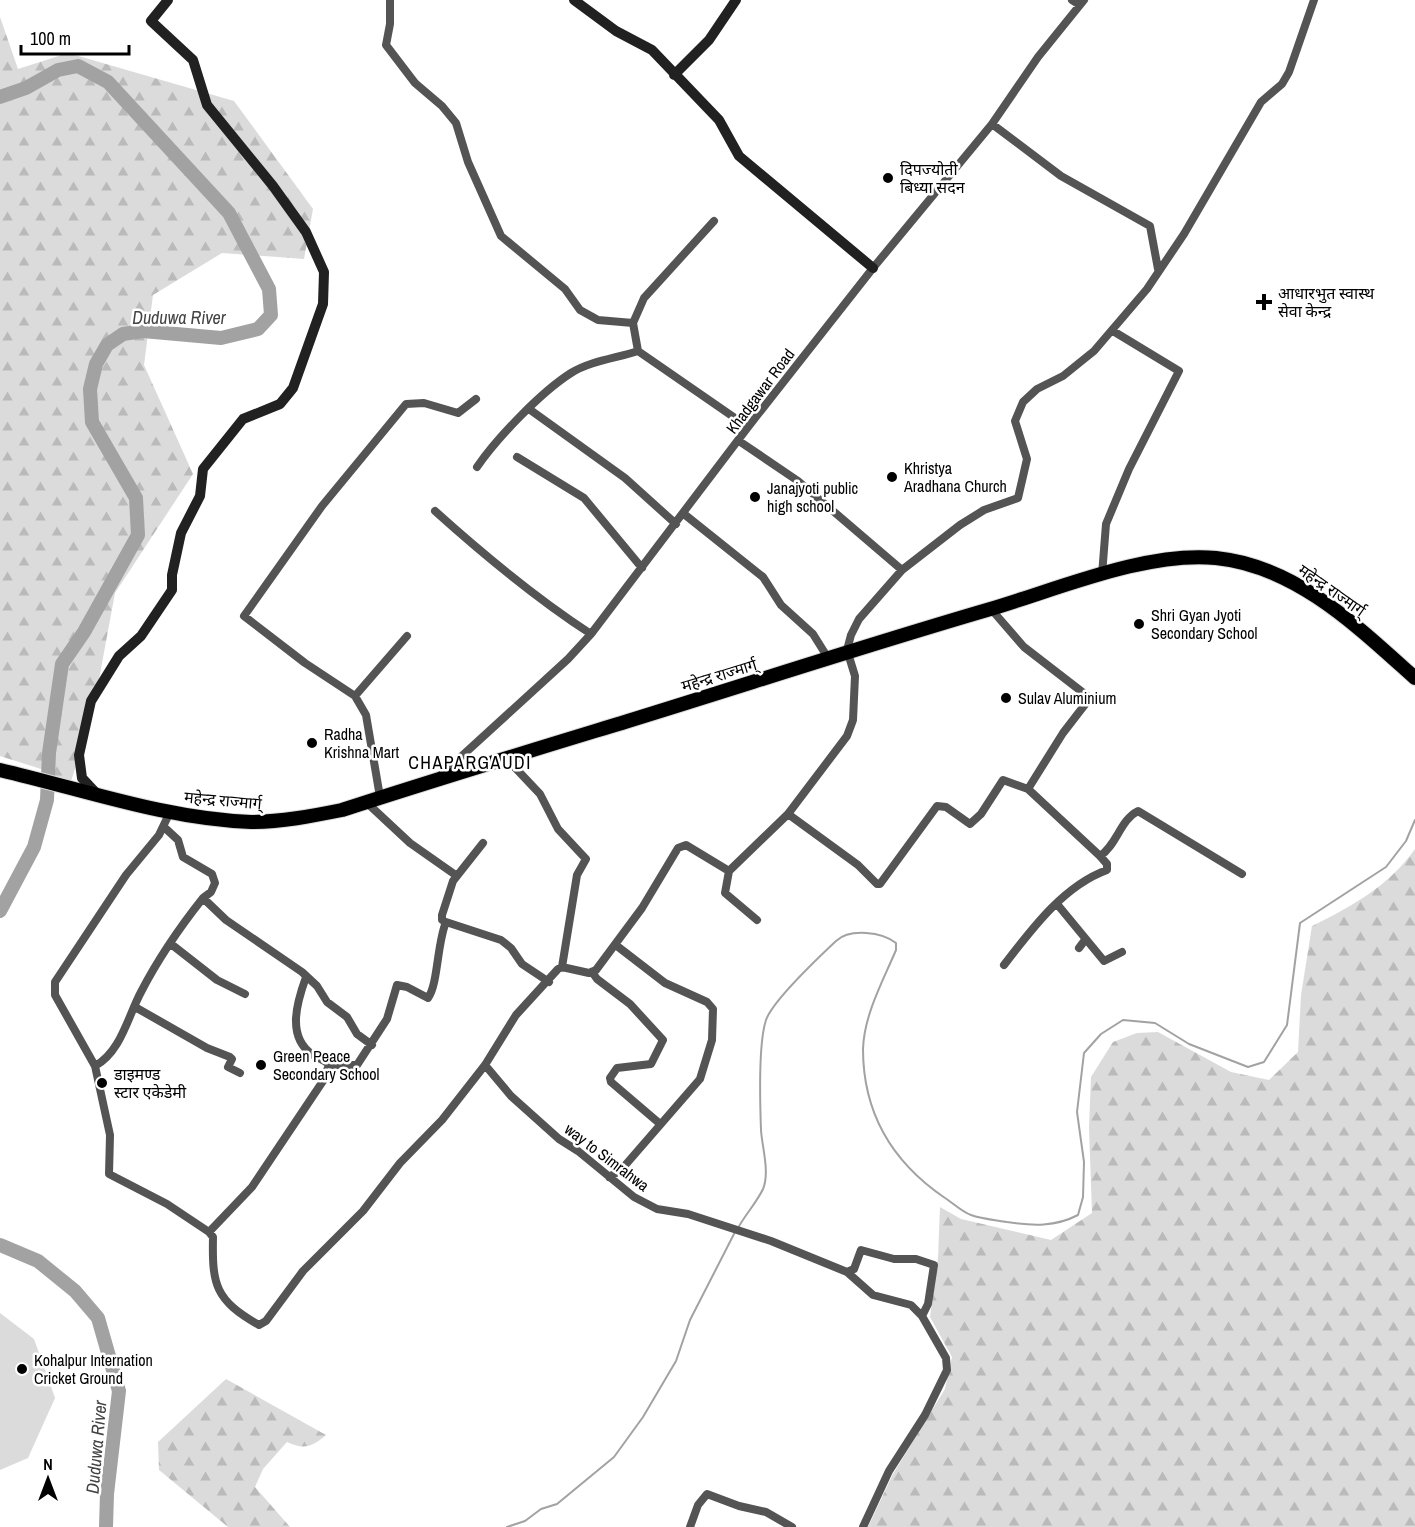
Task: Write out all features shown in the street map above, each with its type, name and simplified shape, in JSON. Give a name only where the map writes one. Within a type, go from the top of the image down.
[{"type":"highway","name":"महेन्द्र राज्मार्ग्","points":[[0,770],[170,812],[253,822],[309,816],[366,802],[848,650],[1102,575],[1165,559],[1191,557],[1236,561],[1265,569],[1303,587],[1368,636],[1415,678]]},
{"type":"street","points":[[96,793],[82,778],[79,755],[91,701],[119,656],[141,636],[172,590],[172,575],[181,533],[200,496],[203,469],[243,419],[280,404],[293,388],[323,304],[324,272],[306,232],[273,186],[207,105],[193,60],[151,21],[168,0]]},
{"type":"street","points":[[390,0],[390,24],[386,45],[415,83],[442,106],[456,123],[468,162],[501,236],[565,289],[580,310],[598,320],[633,323]]},
{"type":"street","points":[[574,0],[616,31],[652,50],[719,120],[739,156],[873,268]]},
{"type":"street","points":[[674,75],[709,40],[736,0]]},
{"type":"street","points":[[1072,0],[1082,3]]},
{"type":"street","points":[[757,920],[725,893],[729,871],[788,814],[840,748],[854,720],[855,676],[848,650],[851,635],[859,619],[902,570],[976,515],[1018,498],[1027,459],[1016,421],[1023,402],[1037,389],[1063,376],[1113,331],[1147,289],[1158,269],[1184,234],[1261,102],[1282,84],[1289,72],[1314,0]]},
{"type":"street","name":"Khadgawar Road","points":[[438,779],[568,659],[591,633],[873,268],[992,124],[1038,57],[1082,3]]},
{"type":"street","points":[[992,124],[1061,176],[1142,219],[1150,226],[1158,269]]},
{"type":"street","points":[[714,221],[644,298],[633,323],[638,351],[748,427]]},
{"type":"street","points":[[1102,575],[1106,524],[1129,469],[1179,371],[1113,331]]},
{"type":"street","points":[[477,467],[489,449],[498,444],[529,409],[571,373],[638,351]]},
{"type":"street","points":[[380,797],[366,715],[355,696],[304,663],[244,616],[322,506],[406,404],[424,403],[458,413],[476,399]]},
{"type":"street","points":[[529,409],[625,478],[676,524]]},
{"type":"street","points":[[738,441],[821,499],[902,570]]},
{"type":"street","points":[[517,457],[584,498],[642,568]]},
{"type":"street","points":[[435,511],[505,573],[540,600],[591,633]]},
{"type":"street","points":[[684,514],[763,577],[781,605],[813,634],[828,658]]},
{"type":"street","points":[[991,609],[1024,647],[1090,698],[1063,733],[1028,789]]},
{"type":"street","points":[[355,696],[407,636]]},
{"type":"street","points":[[170,812],[164,827],[113,893],[55,982],[55,995],[95,1066],[110,1135],[109,1174],[167,1204],[209,1232],[213,1237],[214,1278],[219,1292],[248,1319],[259,1325],[266,1321],[303,1271],[363,1211],[400,1163],[442,1120],[485,1065],[516,1015],[562,967],[577,875],[586,860],[558,830],[540,794],[505,757]]},
{"type":"street","points":[[788,814],[858,865],[877,884],[880,884],[937,806],[946,807],[970,824],[981,814],[1003,780],[1028,789],[1100,855],[1107,864],[1107,870],[1086,881],[1057,904],[1028,934],[1004,965]]},
{"type":"street","points":[[366,802],[410,843],[457,876]]},
{"type":"street","points":[[1100,855],[1108,850],[1130,815],[1138,811],[1242,874]]},
{"type":"street","points":[[95,1066],[106,1059],[135,1007],[141,991],[171,944],[203,898],[211,892],[215,883],[212,874],[183,857],[178,840],[164,827]]},
{"type":"street","points":[[483,843],[453,881],[442,920],[501,940],[512,948],[522,964],[549,982]]},
{"type":"street","points":[[562,967],[592,972],[596,970],[617,946],[681,845],[686,845],[729,871]]},
{"type":"street","points":[[203,898],[226,920],[317,986],[327,1002],[346,1017],[357,1034],[372,1045]]},
{"type":"street","points":[[1057,904],[1104,962],[1122,951]]},
{"type":"street","points":[[306,977],[295,1029],[313,1055],[322,1058],[329,1065],[357,1065],[387,1019],[397,985],[408,987],[428,998],[433,992],[437,956],[446,922]]},
{"type":"street","points":[[1078,948],[1085,940]]},
{"type":"street","points":[[171,944],[217,980],[245,994]]},
{"type":"street","points":[[609,1177],[621,1170],[699,1079],[712,1040],[713,1010],[707,1002],[665,983],[617,946]]},
{"type":"street","points":[[592,972],[597,979],[630,1004],[663,1040],[651,1064],[617,1068],[610,1078],[611,1082],[659,1123]]},
{"type":"street","points":[[135,1007],[207,1048],[230,1057],[232,1059],[228,1067],[240,1073]]},
{"type":"street","points":[[209,1232],[252,1187],[323,1080],[329,1065]]},
{"type":"street","name":"way to Simrahwa","points":[[485,1065],[511,1095],[534,1116],[627,1193],[657,1209],[688,1214],[748,1233],[847,1272],[873,1295],[911,1305],[922,1316]]},
{"type":"street","points":[[847,1272],[854,1269],[861,1250],[894,1259],[916,1259],[934,1265],[928,1304],[922,1316],[946,1358],[947,1370],[925,1415],[889,1471],[862,1527]]},
{"type":"street","points":[[690,1527],[698,1505],[707,1494],[739,1506],[766,1512],[792,1527]]},
{"type":"green space","points":[[0,17],[18,69],[68,53],[234,101],[313,209],[304,259],[222,253],[153,295],[144,365],[193,474],[115,593],[95,701],[70,785],[41,769],[0,756]]},
{"type":"green space","points":[[1415,849],[1415,1527],[868,1527],[893,1474],[945,1389],[952,1357],[930,1317],[938,1258],[940,1207],[961,1219],[1051,1240],[1092,1213],[1089,1128],[1091,1077],[1113,1042],[1137,1033],[1158,1032],[1231,1072],[1269,1080],[1298,1052],[1301,995],[1312,926],[1369,894],[1394,874]]},
{"type":"green space","name":"Kohalpur Internation Cricket Ground","points":[[0,1313],[34,1339],[55,1398],[28,1458],[0,1470]]},
{"type":"green space","points":[[226,1379],[326,1435],[308,1446],[298,1446],[287,1442],[263,1469],[255,1487],[290,1527],[228,1527],[159,1470],[158,1442]]},
{"type":"waterway","name":"Duduwa River","points":[[0,97],[26,88],[58,70],[78,66],[108,82],[229,213],[269,289],[271,315],[258,329],[221,338],[143,331],[123,334],[107,345],[96,364],[90,389],[92,422],[136,498],[138,535],[84,632],[62,664],[49,753],[47,800],[34,847],[0,911]]},
{"type":"waterway","points":[[738,1228],[763,1189],[766,1175],[761,1130],[760,1074],[766,1020],[787,990],[842,937],[849,934],[866,933],[883,936],[896,943],[896,950],[870,1011],[863,1049],[868,1095],[884,1134],[896,1152],[926,1184],[968,1214],[1017,1223],[1052,1224],[1078,1215],[1083,1197],[1084,1162],[1077,1112],[1084,1053],[1101,1034],[1123,1020],[1155,1023],[1189,1044],[1248,1067],[1264,1062],[1287,1025],[1300,923],[1386,867],[1406,841],[1415,820]]},
{"type":"waterway","points":[[507,1527],[525,1521],[541,1509],[557,1504],[614,1457],[643,1417],[676,1361],[690,1320],[735,1232]]},
{"type":"waterway","name":"Duduwa River","points":[[0,1245],[38,1261],[75,1291],[98,1318],[119,1391],[107,1494],[106,1527]]},
{"type":"place","name":"दिपज्योती बिध्या सदन","points":[[888,178]]},
{"type":"place","name":"आधारभुत स्वास्थ सेवा केन्द्र","points":[[1264,302]]},
{"type":"place","name":"Khristya Aradhana Church","points":[[892,477]]},
{"type":"place","name":"Janajyoti public high school","points":[[755,497]]},
{"type":"place","name":"Shri Gyan Jyoti Secondary School","points":[[1139,624]]},
{"type":"place","name":"Sulav Aluminium","points":[[1006,698]]},
{"type":"place","name":"Radha Krishna Mart","points":[[312,743]]},
{"type":"place","name":"Green Peace Secondary School","points":[[261,1065]]},
{"type":"place","name":"डाइमण्ड स्टार एकेडेमी","points":[[102,1083]]},
{"type":"place","name":"Kohalpur Internation Cricket Ground","points":[[22,1369]]},
{"type":"district","name":"CHAPARGAUDI","points":[[470,762]]}]
